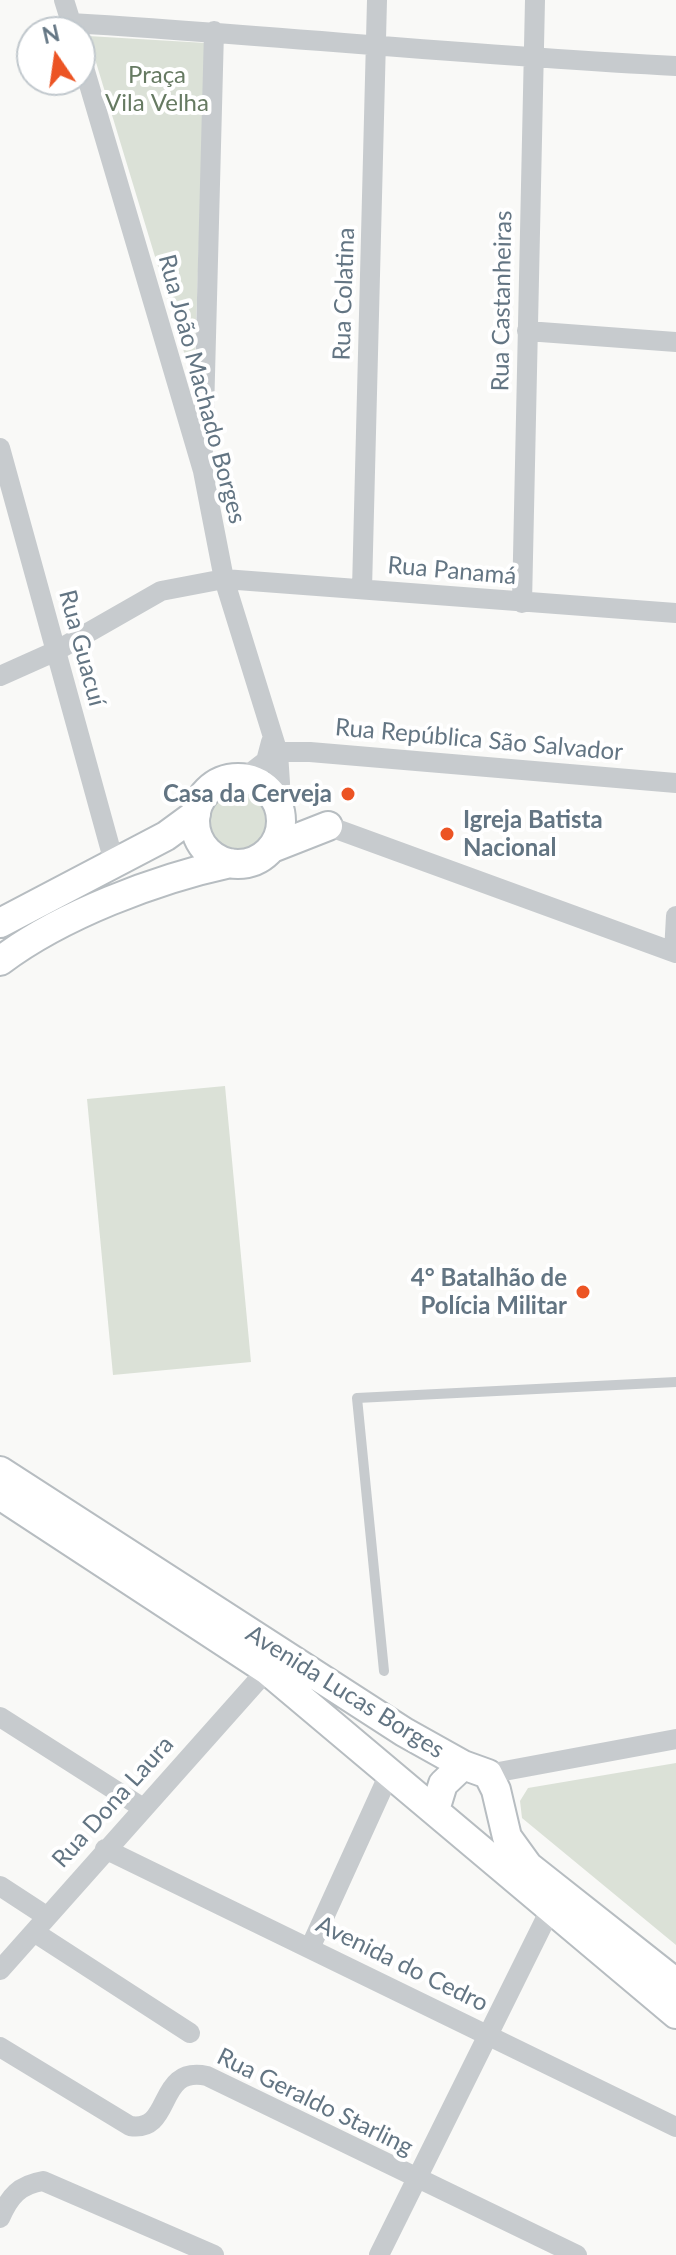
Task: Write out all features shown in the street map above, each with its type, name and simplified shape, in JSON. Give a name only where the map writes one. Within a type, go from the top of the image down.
[{"type":"street","name":"Rua Colatina","points":[[362,589],[377,0]]},
{"type":"street","name":"Rua Castanheiras","points":[[522,603],[535,0]]},
{"type":"street","points":[[96,28],[214,31],[534,59],[676,66]]},
{"type":"street","points":[[203,471],[214,31]]},
{"type":"street","name":"Rua João Machado Borges","points":[[92,96],[203,471],[224,579],[273,748],[280,783],[277,802]]},
{"type":"street","points":[[527,331],[676,342]]},
{"type":"street","name":"Rua Guacuí","points":[[0,448],[4,480],[56,651],[114,862]]},
{"type":"street","name":"Rua Panamá","points":[[0,676],[56,651],[161,591],[224,579],[676,613]]},
{"type":"street","points":[[230,863],[217,859],[199,840],[196,814],[200,801],[219,783],[244,778],[260,769],[273,748]]},
{"type":"street","name":"Rua República São Salvador","points":[[273,748],[676,783]]},
{"type":"street","points":[[244,778],[268,789],[277,802],[281,827],[272,848]]},
{"type":"street","points":[[277,802],[328,826],[675,952],[676,916]]},
{"type":"street","points":[[0,923],[166,836],[196,814]]},
{"type":"street","points":[[0,961],[24,943],[131,893],[176,876],[230,863],[253,862],[272,848],[328,826]]},
{"type":"street","name":"Avenida Lucas Borges","points":[[0,1471],[483,1780]]},
{"type":"street","name":"Avenida Lucas Borges","points":[[0,1495],[267,1670],[676,2014]]},
{"type":"street","name":"Rua Dona Laura","points":[[0,1970],[267,1670]]},
{"type":"street","points":[[0,1717],[143,1808]]},
{"type":"street","points":[[483,1780],[480,1821],[444,1818],[443,1784],[483,1780],[676,1739]]},
{"type":"street","points":[[310,1948],[390,1772]]},
{"type":"street","points":[[483,1780],[507,1837],[528,1866],[676,1983]]},
{"type":"street","name":"Avenida do Cedro","points":[[105,1849],[676,2127]]},
{"type":"street","points":[[0,1886],[40,1924],[190,2033]]},
{"type":"street","points":[[379,2255],[550,1910]]},
{"type":"street","name":"Rua Geraldo Starling","points":[[0,2047],[130,2126],[146,2125],[154,2119],[177,2081],[196,2074],[207,2076],[577,2255]]},
{"type":"street","points":[[0,2218],[14,2193],[25,2184],[43,2181],[214,2255]]},
{"type":"lane","points":[[384,1671],[357,1398],[676,1382]]},
{"type":"green space","name":"Praça Vila Velha","points":[[96,36],[206,43],[194,385],[96,62]]},
{"type":"green space","points":[[239,785],[259,791],[269,801],[275,821],[269,841],[259,851],[239,857],[219,851],[209,841],[203,821],[209,801],[219,791]]},
{"type":"green space","points":[[225,1086],[251,1362],[113,1375],[87,1099]]},
{"type":"green space","points":[[676,1763],[676,1945],[522,1818],[520,1801],[528,1788]]},
{"type":"place","name":"Casa da Cerveja","points":[[348,794]]},
{"type":"place","name":"Igreja Batista Nacional","points":[[447,834]]},
{"type":"place","name":"4° Batalhão de Polícia Militar","points":[[583,1292]]}]
